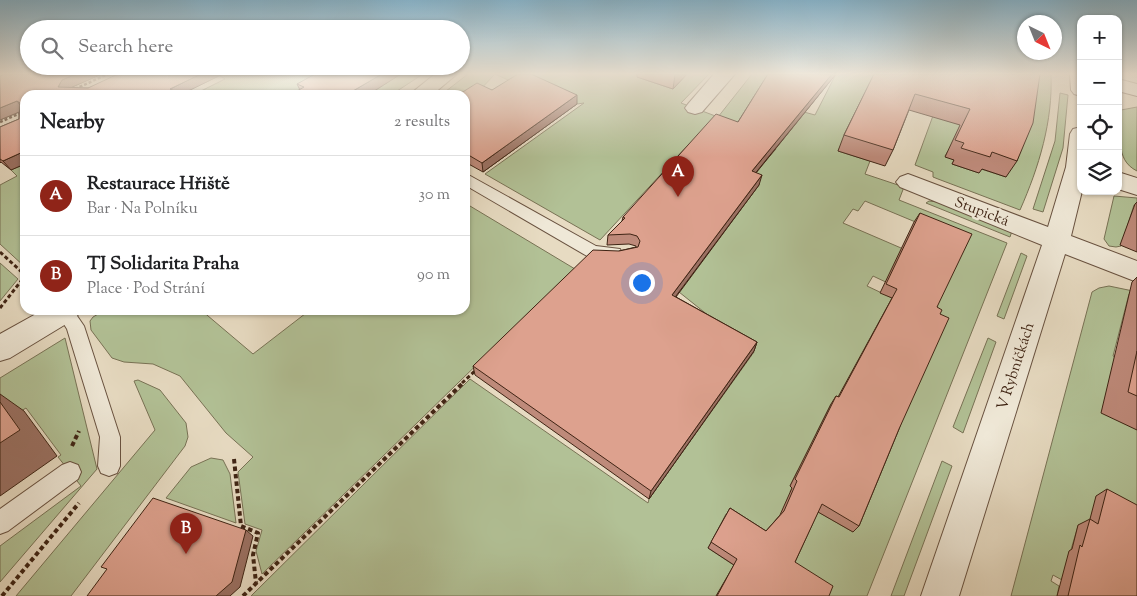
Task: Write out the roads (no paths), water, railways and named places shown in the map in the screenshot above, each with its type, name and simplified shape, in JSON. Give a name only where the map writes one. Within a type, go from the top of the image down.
[{"type":"street","points":[[695,108],[700,102]]},
{"type":"street","name":"V Rybníčkách","points":[[940,596],[1077,174]]},
{"type":"street","points":[[1122,181],[1137,187]]},
{"type":"street","name":"Stupická","points":[[908,182],[1137,272]]},
{"type":"street","points":[[0,349],[58,315]]},
{"type":"lane","points":[[470,181],[593,252],[628,252]]},
{"type":"lane","points":[[68,315],[75,326],[110,437],[109,466]]},
{"type":"lane","points":[[0,523],[70,472]]},
{"type":"place","name":"Restaurace Hřiště","points":[[678,197]]},
{"type":"place","name":"TJ Solidarita Praha","points":[[186,554]]}]
